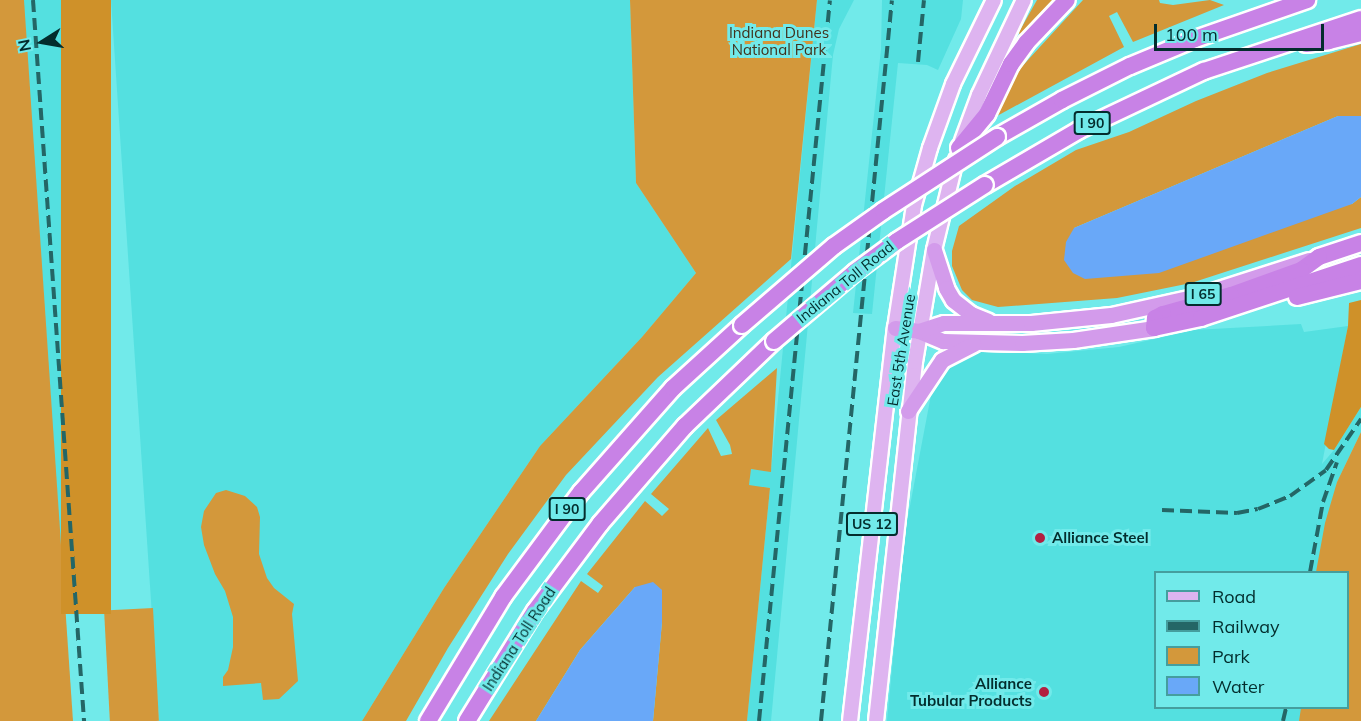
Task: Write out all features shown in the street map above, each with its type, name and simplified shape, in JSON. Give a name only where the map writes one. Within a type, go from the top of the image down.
[{"type":"highway","points":[[959,148],[987,114],[1011,63],[1026,43],[1068,0]]},
{"type":"highway","name":"I 90","points":[[428,721],[503,597],[559,519],[625,440],[673,388],[834,246],[883,211],[997,137],[1062,100],[1130,66],[1195,39],[1307,0]]},
{"type":"highway","name":"Indiana Toll Road","points":[[467,721],[535,611],[600,524],[685,426],[774,341],[855,272],[897,241],[1078,130],[1204,71],[1361,19]]},
{"type":"highway","points":[[1269,48],[1329,41],[1361,33]]},
{"type":"highway","name":"I 65","points":[[919,332],[944,323],[1062,321],[1111,315],[1197,296],[1361,243]]},
{"type":"highway","points":[[934,250],[946,288],[953,300],[971,314],[993,323]]},
{"type":"highway","points":[[1154,328],[1154,321],[1158,316],[1208,303],[1301,270],[1319,257]]},
{"type":"highway","name":"I 65","points":[[895,328],[919,332],[943,341],[978,343],[1073,340],[1154,328],[1249,303],[1361,265]]},
{"type":"highway","points":[[1249,303],[1287,300],[1361,281]]},
{"type":"highway","points":[[908,411],[942,360],[978,343]]},
{"type":"main road","name":"East 5th Avenue","points":[[850,721],[895,328],[914,205],[930,148],[954,84],[994,0]]},
{"type":"main road","name":"East 5th Avenue","points":[[876,721],[908,411],[934,250],[959,148],[983,85],[1024,0]]},
{"type":"shaded area","points":[[24,0],[61,0],[61,721],[24,721]]},
{"type":"shaded area","points":[[61,0],[111,0],[111,614],[61,614]]},
{"type":"shaded area","points":[[111,0],[630,0],[636,183],[696,273],[642,337],[540,446],[444,588],[362,721],[159,721]]},
{"type":"shaded area","points":[[817,0],[854,0],[839,29],[833,55],[771,721],[747,721],[770,488],[749,486],[750,469],[771,471]]},
{"type":"shaded area","points":[[882,0],[963,0],[961,19],[938,70],[927,65],[898,63],[872,314],[853,313],[881,49]]},
{"type":"shaded area","points":[[1361,300],[1361,407],[1334,450],[1324,444],[1348,326],[1349,303]]},
{"type":"shaded area","points":[[1301,324],[1304,332],[1348,326],[1322,464],[1334,450],[1361,407],[1361,432],[1337,482],[1323,571],[1154,571],[1154,709],[1302,709],[1300,721],[887,721],[905,532],[931,395],[941,373],[957,358],[984,351],[1047,354],[1119,347],[1194,330]]},
{"type":"green space","points":[[0,0],[24,0],[73,721],[0,721]]},
{"type":"green space","name":"Indiana Dunes National Park","points":[[630,0],[817,0],[791,259],[658,377],[566,475],[508,554],[448,648],[406,721],[362,721],[444,588],[540,446],[642,337],[696,273],[636,183]]},
{"type":"green space","points":[[1037,0],[1059,0],[1020,38],[1019,32]]},
{"type":"green space","points":[[1083,0],[1159,0],[1160,3],[1173,5],[1210,0],[1224,5],[1133,42],[1117,12],[1109,16],[1124,47],[997,116],[1016,73]]},
{"type":"green space","points":[[1361,44],[1361,116],[1338,116],[1074,228],[1352,204],[1361,197],[1361,228],[1191,283],[1117,298],[998,307],[972,300],[962,290],[952,266],[952,251],[959,226],[1015,186],[1076,150],[1129,132],[1196,101],[1267,73]]},
{"type":"green space","points":[[777,368],[771,472],[751,469],[749,485],[770,488],[747,721],[653,721],[662,622],[662,590],[635,587],[580,650],[536,721],[489,721],[581,581],[598,593],[603,586],[587,574],[645,501],[662,516],[669,509],[651,494],[708,428],[721,456],[732,454],[730,445],[716,420]]},
{"type":"green space","points":[[1361,432],[1361,721],[1299,721],[1301,709],[1349,709],[1349,571],[1316,571],[1325,523],[1337,482]]},
{"type":"green space","points":[[226,490],[245,496],[257,507],[260,517],[259,554],[267,578],[274,588],[294,604],[292,614],[298,681],[279,699],[263,700],[261,683],[223,686],[223,677],[228,670],[233,647],[233,617],[225,591],[215,574],[204,545],[201,527],[204,511],[216,493]]},
{"type":"green space","points":[[153,608],[159,721],[110,721],[104,611]]},
{"type":"water","points":[[1338,116],[1361,116],[1361,197],[1352,204],[1159,273],[1085,279],[1073,273],[1064,260],[1066,242],[1074,228]]},
{"type":"water","points":[[653,582],[662,590],[662,622],[653,721],[536,721],[580,650],[635,587]]},
{"type":"railway","points":[[33,0],[84,721]]},
{"type":"railway","points":[[759,721],[830,0]]},
{"type":"railway","points":[[821,721],[892,0]]},
{"type":"railway","points":[[918,62],[924,0]]},
{"type":"railway","points":[[1162,510],[1237,513],[1258,509],[1290,496],[1326,470],[1361,419]]},
{"type":"railway","points":[[1310,571],[1323,502],[1337,462]]},
{"type":"railway","points":[[1283,721],[1286,709]]},
{"type":"place","name":"Alliance Steel","points":[[1040,538]]},
{"type":"place","name":"Alliance Tubular Products","points":[[1044,692]]}]
